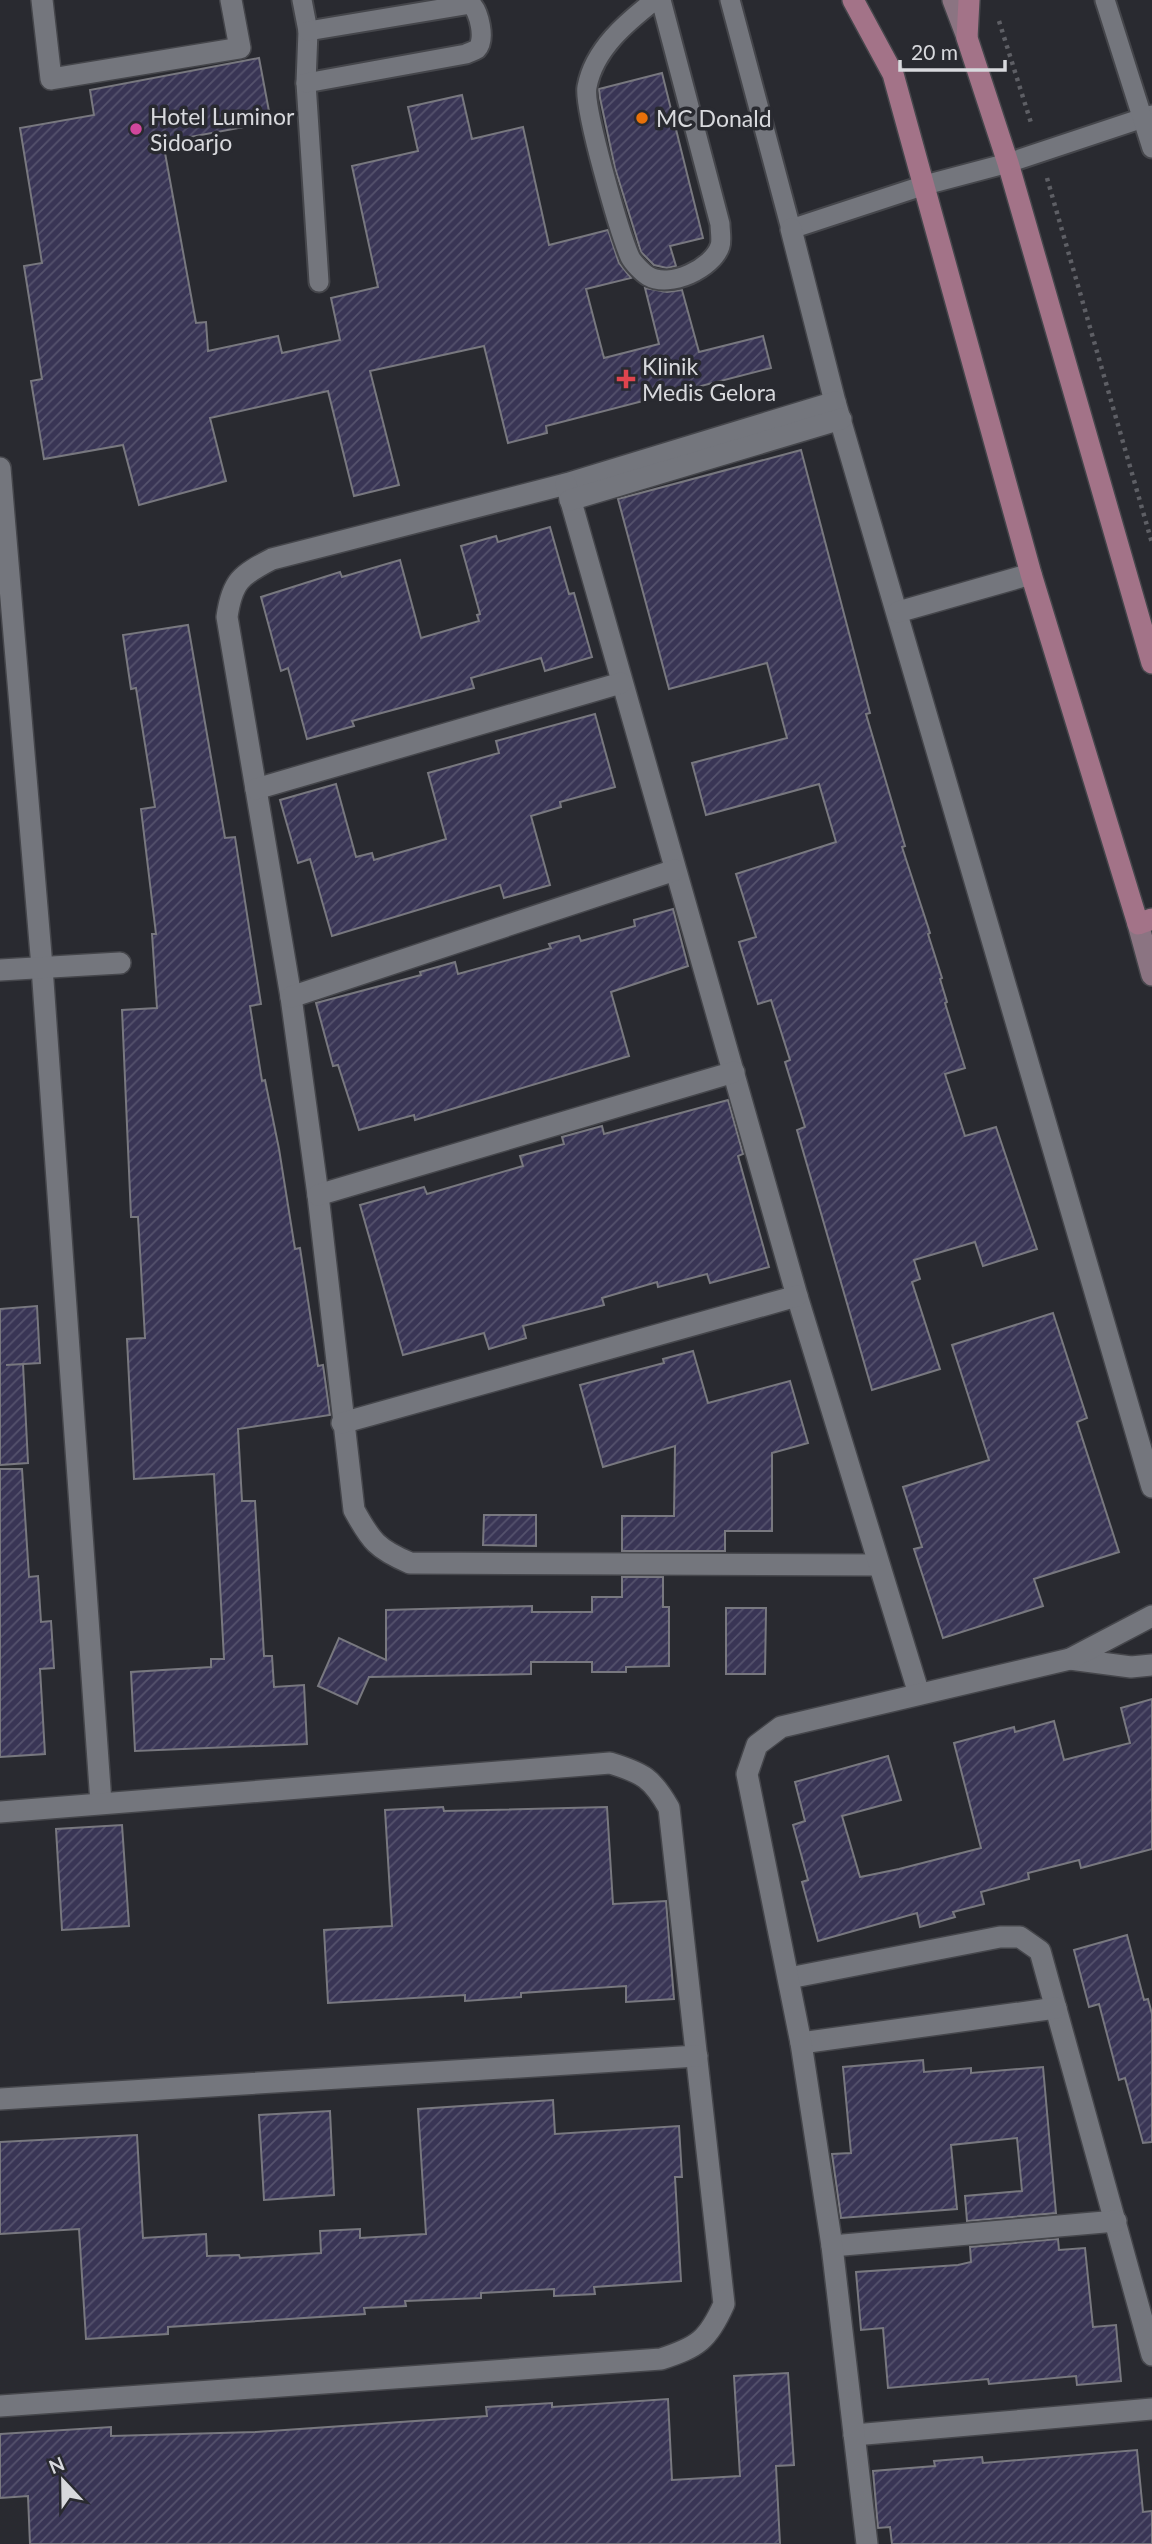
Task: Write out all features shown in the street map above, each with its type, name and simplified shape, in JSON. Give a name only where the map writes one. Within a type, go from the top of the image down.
[{"type":"main road","points":[[853,0],[893,74],[1031,574],[1145,921],[1152,975]]},
{"type":"main road","points":[[953,0],[1008,163],[1146,616],[1152,663]]},
{"type":"main road","points":[[967,38],[969,0]]},
{"type":"street","points":[[42,0],[51,79],[240,48],[232,0]]},
{"type":"street","points":[[791,229],[838,410],[1152,1488]]},
{"type":"street","points":[[838,410],[568,492],[272,559],[243,574],[230,595],[227,617],[291,997],[318,1195],[354,1510],[369,1537],[381,1550],[410,1563],[879,1565]]},
{"type":"street","points":[[0,468],[42,967],[101,1804]]},
{"type":"street","points":[[568,492],[797,1296],[919,1694]]},
{"type":"street","points":[[898,612],[1031,574]]},
{"type":"street","points":[[256,789],[621,682]]},
{"type":"street","points":[[291,997],[675,870]]},
{"type":"street","points":[[0,970],[120,963]]},
{"type":"street","points":[[318,1195],[734,1072]]},
{"type":"street","points":[[342,1423],[797,1296]]},
{"type":"street","points":[[867,2544],[832,2246],[801,2043],[747,1774],[757,1745],[781,1727],[1070,1659],[1121,1629],[1152,1616]]},
{"type":"street","points":[[1070,1659],[1131,1667],[1152,1665]]},
{"type":"street","points":[[0,1811],[610,1763],[640,1772],[655,1785],[669,1808],[724,2304],[712,2333],[690,2349],[661,2360],[0,2406]]},
{"type":"street","points":[[789,1978],[1000,1937],[1020,1937],[1040,1951],[1152,2355]]},
{"type":"street","points":[[801,2043],[1056,2008]]},
{"type":"street","points":[[0,2099],[697,2056]]},
{"type":"street","points":[[832,2246],[1116,2221]]},
{"type":"street","points":[[854,2435],[1152,2409]]},
{"type":"lane","points":[[302,0],[308,31],[306,83],[319,282]]},
{"type":"lane","points":[[655,0],[624,24],[600,55],[587,88],[598,148],[631,260],[649,277],[667,280],[690,273],[712,259],[721,244],[720,225],[661,0]]},
{"type":"lane","points":[[730,0],[791,229],[1148,117]]},
{"type":"lane","points":[[1105,0],[1148,117],[1152,148]]},
{"type":"lane","points":[[306,83],[466,54],[477,48],[481,42],[478,12],[471,4],[308,31]]},
{"type":"path","points":[[998,19],[1040,153],[1152,543]]},
{"type":"building","points":[[259,58],[271,122],[163,142],[196,323],[206,322],[208,351],[278,336],[282,353],[340,340],[331,298],[378,287],[352,166],[418,151],[408,107],[462,95],[472,139],[523,127],[549,245],[608,230],[619,263],[631,278],[586,289],[604,358],[659,344],[645,288],[667,292],[682,290],[699,352],[763,336],[771,368],[546,426],[547,433],[508,443],[484,346],[370,371],[399,485],[354,496],[328,391],[210,418],[226,481],[139,505],[123,445],[44,459],[31,381],[42,379],[24,266],[42,263],[20,128],[94,115],[90,90]]},
{"type":"building","points":[[662,73],[703,238],[670,246],[676,266],[667,268],[654,265],[641,252],[615,168],[599,89]]},
{"type":"building","points":[[801,450],[870,713],[866,714],[905,846],[902,847],[930,933],[928,934],[942,978],[940,979],[947,1002],[945,1003],[965,1068],[945,1074],[965,1136],[996,1127],[1037,1249],[983,1266],[975,1242],[914,1260],[920,1279],[912,1282],[940,1369],[872,1390],[797,1130],[805,1127],[785,1062],[790,1060],[771,1000],[758,1004],[739,942],[756,937],[736,874],[836,842],[819,784],[706,815],[692,763],[787,738],[767,663],[669,689],[618,499]]},
{"type":"building","points":[[550,527],[569,594],[574,593],[592,657],[545,671],[541,658],[471,678],[474,688],[352,721],[354,726],[307,739],[288,668],[281,671],[261,597],[340,572],[342,577],[400,560],[421,638],[479,621],[477,615],[480,614],[461,546],[496,536],[498,542]]},
{"type":"building","points":[[188,625],[225,838],[235,837],[261,1004],[250,1006],[262,1081],[265,1080],[279,1149],[295,1249],[300,1248],[318,1366],[323,1365],[330,1415],[238,1429],[242,1501],[255,1501],[264,1656],[272,1656],[274,1687],[304,1685],[307,1744],[135,1751],[131,1672],[211,1667],[211,1659],[224,1659],[214,1474],[134,1479],[127,1339],[145,1338],[138,1217],[131,1217],[122,1010],[157,1008],[152,934],[156,934],[141,809],[155,807],[136,688],[131,689],[123,635]]},
{"type":"building","points":[[595,714],[615,787],[560,802],[561,807],[531,816],[550,885],[504,898],[500,885],[332,936],[310,859],[298,863],[280,800],[336,784],[356,857],[372,853],[374,860],[446,839],[428,773],[499,753],[496,741]]},
{"type":"building","points":[[673,909],[688,966],[611,992],[629,1056],[415,1120],[414,1115],[359,1130],[338,1065],[333,1066],[316,1003],[421,975],[420,972],[455,962],[458,974],[551,948],[549,944],[579,936],[581,941],[635,926],[634,920]]},
{"type":"building","points":[[728,1100],[743,1154],[738,1156],[769,1267],[710,1283],[707,1274],[658,1287],[657,1282],[602,1298],[604,1305],[523,1326],[526,1338],[489,1349],[484,1333],[403,1355],[360,1205],[424,1187],[427,1194],[523,1166],[520,1156],[564,1144],[562,1137],[602,1126],[604,1134]]},
{"type":"building","points":[[37,1306],[40,1363],[23,1364],[28,1463],[0,1465],[0,1309]]},
{"type":"building","points":[[1053,1313],[1087,1418],[1077,1422],[1119,1552],[1034,1579],[1043,1606],[943,1638],[914,1549],[922,1547],[903,1487],[989,1460],[952,1345]]},
{"type":"building","points":[[693,1351],[708,1403],[790,1381],[808,1443],[772,1453],[772,1531],[725,1531],[725,1551],[622,1551],[622,1516],[674,1516],[675,1446],[603,1467],[580,1385],[664,1363],[663,1359]]},
{"type":"building","points":[[0,1469],[22,1469],[29,1577],[38,1576],[41,1622],[51,1621],[54,1668],[40,1669],[45,1754],[0,1757]]},
{"type":"building","points":[[484,1515],[536,1515],[536,1546],[483,1545]]},
{"type":"building","points":[[622,1577],[663,1577],[663,1607],[669,1607],[669,1666],[626,1667],[626,1672],[592,1672],[592,1662],[531,1662],[531,1674],[369,1677],[357,1704],[318,1686],[339,1638],[386,1660],[386,1610],[532,1606],[532,1612],[592,1612],[592,1597],[622,1597]]},
{"type":"building","points":[[726,1608],[766,1608],[765,1674],[726,1674]]},
{"type":"building","points":[[1152,1699],[1152,1849],[1081,1868],[1079,1860],[1028,1873],[1029,1879],[981,1892],[984,1904],[953,1912],[955,1917],[920,1927],[917,1913],[818,1941],[802,1882],[808,1880],[793,1825],[805,1821],[795,1782],[888,1756],[901,1800],[842,1816],[860,1877],[899,1869],[981,1848],[954,1743],[1014,1727],[1015,1732],[1054,1721],[1064,1760],[1130,1743],[1121,1708]]},
{"type":"building","points":[[443,1807],[444,1811],[607,1807],[613,1904],[666,1901],[674,1999],[626,2002],[626,1986],[521,1993],[521,1997],[465,2001],[465,1995],[328,2003],[324,1930],[392,1926],[385,1810]]},
{"type":"building","points":[[122,1825],[129,1926],[62,1930],[56,1829]]},
{"type":"building","points":[[1127,1935],[1144,2000],[1148,1999],[1152,2014],[1152,2142],[1143,2143],[1125,2078],[1119,2080],[1099,2004],[1089,2007],[1074,1950]]},
{"type":"building","points":[[923,2060],[924,2072],[971,2068],[971,2073],[1043,2067],[1056,2213],[967,2221],[965,2196],[1022,2191],[1017,2138],[951,2145],[957,2209],[841,2218],[832,2154],[851,2153],[843,2067]]},
{"type":"building","points":[[553,2100],[555,2134],[679,2126],[682,2177],[675,2177],[681,2281],[594,2287],[595,2294],[554,2296],[554,2289],[481,2293],[481,2298],[405,2301],[406,2306],[364,2308],[365,2314],[168,2327],[168,2334],[86,2339],[79,2229],[0,2234],[0,2142],[137,2135],[143,2238],[206,2234],[207,2256],[239,2255],[240,2258],[321,2253],[320,2231],[360,2229],[360,2238],[426,2234],[418,2109]]},
{"type":"building","points":[[330,2111],[334,2195],[264,2200],[259,2115]]},
{"type":"building","points":[[1058,2239],[1059,2250],[1085,2248],[1093,2327],[1116,2325],[1121,2381],[1077,2385],[1076,2376],[989,2384],[988,2379],[888,2388],[883,2328],[861,2330],[856,2272],[958,2265],[971,2262],[970,2247]]},
{"type":"building","points":[[788,2373],[794,2465],[776,2466],[780,2544],[30,2544],[28,2496],[0,2498],[0,2434],[111,2427],[111,2436],[256,2432],[487,2416],[486,2407],[552,2403],[552,2407],[668,2399],[672,2480],[740,2476],[734,2376]]},
{"type":"building","points":[[1137,2450],[1143,2512],[1152,2511],[1152,2544],[892,2544],[890,2527],[878,2528],[873,2471],[935,2466],[934,2461],[982,2457],[983,2463]]},
{"type":"place","name":"MC Donald","points":[[642,118]]},
{"type":"place","name":"Hotel Luminor Sidoarjo","points":[[136,129]]},
{"type":"place","name":"Klinik Medis Gelora","points":[[626,379]]}]
